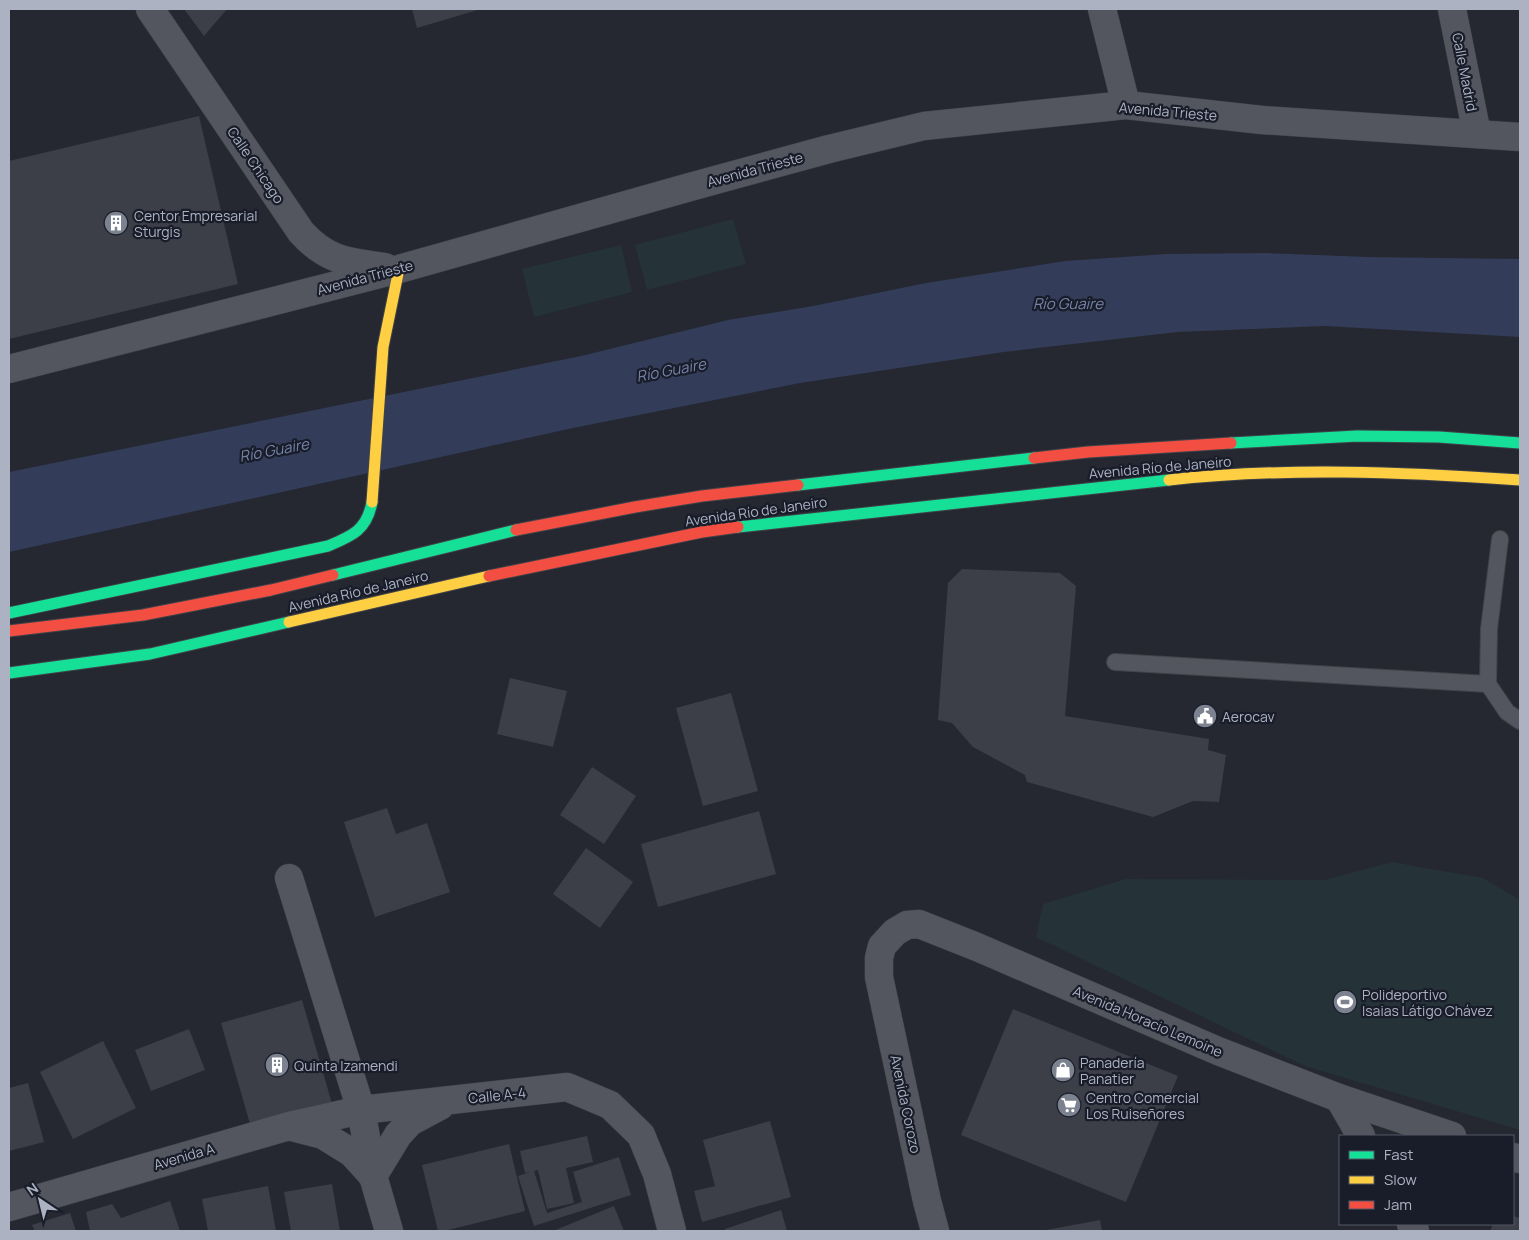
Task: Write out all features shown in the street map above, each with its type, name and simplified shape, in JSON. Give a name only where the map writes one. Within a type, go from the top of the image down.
[{"type":"street","name":"Calle Chicago","points":[[150,9],[301,232],[312,244],[327,254],[352,263],[399,268]]},
{"type":"street","points":[[1102,9],[1126,105]]},
{"type":"street","name":"Calle Madrid","points":[[1452,9],[1477,134]]},
{"type":"street","name":"Avenida Trieste","points":[[9,370],[399,268],[755,170],[924,126],[1126,105],[1262,120],[1520,137]]},
{"type":"street","points":[[9,613],[328,546],[355,534],[366,523],[372,504],[383,347],[399,268]]},
{"type":"street","name":"Avenida Río de Janeiro","points":[[9,631],[143,615],[207,603],[271,590],[502,533],[702,496],[1088,452],[1185,445],[1357,436],[1439,437],[1520,443]]},
{"type":"street","name":"Avenida Río de Janeiro","points":[[9,673],[150,654],[480,578],[702,532],[777,522],[1193,477],[1331,471],[1450,475],[1520,480]]},
{"type":"street","points":[[289,878],[361,1110],[373,1176],[389,1231]]},
{"type":"street","name":"Avenida Horacio Lemoine","points":[[879,977],[879,958],[882,946],[895,932],[908,925],[919,924],[977,947],[1218,1051],[1339,1098],[1449,1135]]},
{"type":"street","name":"Avenida Corozo","points":[[879,977],[935,1231]]},
{"type":"street","name":"Calle A-4","points":[[361,1110],[567,1088],[610,1105],[641,1134],[657,1174],[672,1231]]},
{"type":"street","points":[[1339,1098],[1360,1135]]},
{"type":"street","points":[[373,1176],[398,1135],[410,1122],[450,1100]]},
{"type":"street","name":"Avenida A","points":[[9,1207],[289,1126],[361,1110]]},
{"type":"street","points":[[289,1126],[323,1135],[352,1153],[373,1176]]},
{"type":"lane","points":[[1500,539],[1489,629],[1488,684],[1507,712],[1520,721]]},
{"type":"lane","points":[[1115,662],[1488,684]]},
{"type":"shaded area","points":[[733,219],[746,264],[647,290],[635,245]]},
{"type":"shaded area","points":[[621,245],[632,292],[534,317],[522,269]]},
{"type":"shaded area","name":"Polideportivo Isaias Látigo Chávez","points":[[1392,862],[1483,878],[1520,900],[1520,1130],[1305,1066],[1036,937],[1043,904],[1126,879],[1324,880]]},
{"type":"water","name":"Río Guaire","points":[[1265,253],[1368,257],[1520,259],[1520,337],[1325,326],[1178,332],[1004,352],[800,383],[573,428],[9,552],[9,472],[581,356],[728,320],[813,306],[926,283],[1065,261],[1166,254]]},
{"type":"building","points":[[184,9],[227,9],[204,36]]},
{"type":"building","points":[[412,9],[481,9],[417,28]]},
{"type":"building","name":"Centor Empresarial Sturgis","points":[[199,116],[238,284],[9,339],[9,161]]},
{"type":"building","points":[[962,569],[1060,573],[1076,586],[1065,716],[1209,739],[1208,750],[1226,755],[1219,802],[1193,801],[1153,817],[1027,782],[1025,775],[973,747],[952,723],[938,720],[948,583]]},
{"type":"building","points":[[510,678],[567,691],[553,747],[497,734]]},
{"type":"building","points":[[731,693],[758,791],[703,806],[676,708]]},
{"type":"building","points":[[592,767],[636,796],[604,844],[560,815]]},
{"type":"building","points":[[387,808],[396,834],[427,823],[450,892],[375,917],[344,822]]},
{"type":"building","points":[[759,811],[776,874],[658,907],[641,844]]},
{"type":"building","points":[[586,848],[633,882],[600,928],[553,894]]},
{"type":"building","name":"Quinta Izamendi","points":[[302,1000],[333,1107],[252,1131],[221,1023]]},
{"type":"building","name":"Centro Comercial Los Ruiseñores","points":[[1013,1009],[1178,1076],[1126,1202],[961,1135]]},
{"type":"building","points":[[189,1029],[205,1070],[151,1091],[135,1050]]},
{"type":"building","points":[[103,1041],[136,1108],[73,1139],[40,1072]]},
{"type":"building","points":[[28,1083],[44,1142],[9,1151],[9,1088]]},
{"type":"building","points":[[770,1121],[791,1197],[702,1222],[694,1191],[715,1186],[703,1140]]},
{"type":"building","points":[[587,1136],[593,1162],[566,1168],[574,1203],[547,1209],[538,1170],[534,1171],[547,1213],[582,1202],[573,1172],[619,1157],[631,1195],[534,1226],[518,1176],[530,1172],[525,1173],[520,1151]]},
{"type":"building","points":[[509,1144],[525,1211],[438,1231],[422,1165]]},
{"type":"building","points":[[332,1184],[340,1231],[291,1231],[284,1192]]},
{"type":"building","points":[[268,1186],[276,1231],[208,1231],[202,1199]]},
{"type":"building","points":[[170,1201],[180,1231],[90,1231],[86,1212],[112,1204],[121,1218]]},
{"type":"building","points":[[614,1206],[624,1231],[553,1231]]},
{"type":"building","points":[[781,1210],[787,1231],[725,1231],[725,1229]]},
{"type":"building","points":[[70,1213],[76,1231],[35,1231],[32,1225]]},
{"type":"building","points":[[1514,1216],[1520,1218],[1520,1231],[1490,1231],[1493,1225],[1514,1225]]},
{"type":"building","points":[[1100,1220],[1102,1231],[1046,1231],[1046,1230]]},
{"type":"traffic: fast","points":[[1231,443],[1357,436],[1439,437],[1520,443]]},
{"type":"traffic: fast","points":[[798,485],[1034,458]]},
{"type":"traffic: fast","points":[[738,527],[1169,480]]},
{"type":"traffic: fast","points":[[9,613],[328,546],[357,531],[370,512],[372,502]]},
{"type":"traffic: fast","points":[[333,575],[516,530]]},
{"type":"traffic: fast","points":[[9,673],[150,654],[289,622]]},
{"type":"traffic: slow","points":[[372,502],[383,347],[399,269]]},
{"type":"traffic: slow","points":[[1169,480],[1257,473],[1301,472],[1388,473],[1520,480]]},
{"type":"traffic: slow","points":[[289,622],[489,576]]},
{"type":"traffic: jam","points":[[1034,458],[1088,452],[1231,443]]},
{"type":"traffic: jam","points":[[516,530],[702,496],[798,485]]},
{"type":"traffic: jam","points":[[489,576],[702,532],[738,527]]},
{"type":"traffic: jam","points":[[9,631],[143,615],[271,590],[333,575]]},
{"type":"place","name":"Centor Empresarial Sturgis","points":[[116,223]]},
{"type":"place","name":"Aerocav","points":[[1205,716]]},
{"type":"place","name":"Polideportivo Isaias Látigo Chávez","points":[[1345,1002]]},
{"type":"place","name":"Quinta Izamendi","points":[[277,1065]]},
{"type":"place","name":"Panadería Panatier","points":[[1063,1070]]},
{"type":"place","name":"Centro Comercial Los Ruiseñores","points":[[1069,1105]]}]
